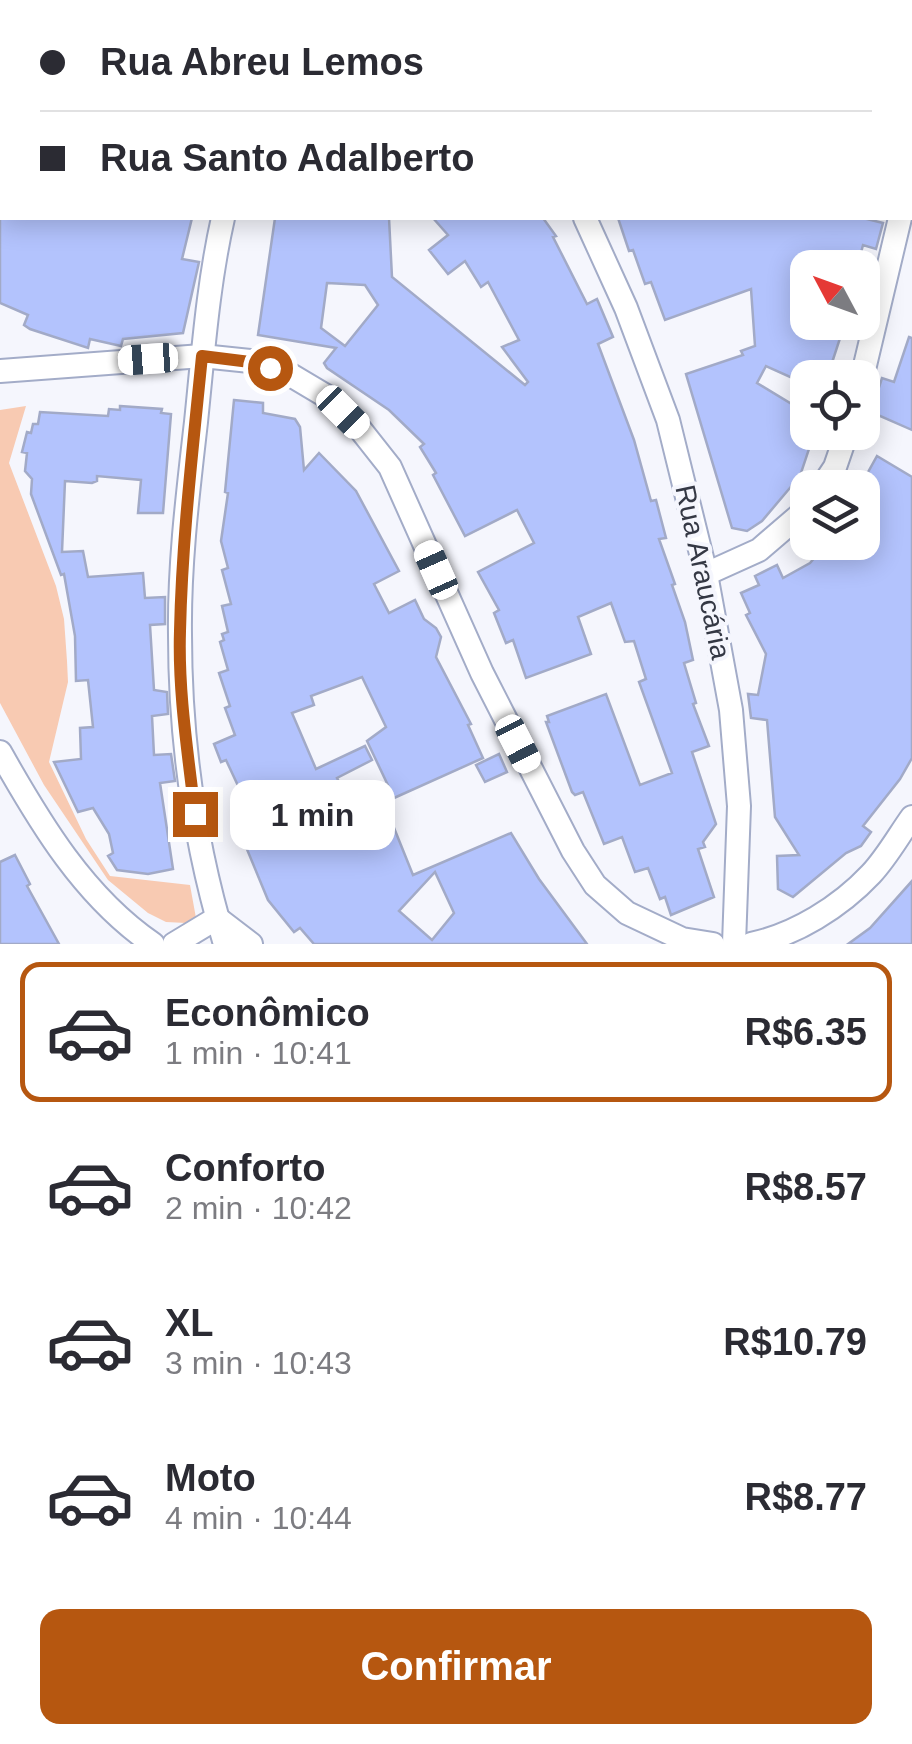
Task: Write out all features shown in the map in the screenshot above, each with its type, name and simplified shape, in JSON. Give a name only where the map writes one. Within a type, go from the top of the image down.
[{"type":"street","points":[[223,220],[202,356],[184,531],[180,633],[182,706],[195,814],[224,944]]},
{"type":"street","name":"Rua Araucária","points":[[586,220],[626,308],[668,420],[706,574],[732,710],[739,806],[734,944]]},
{"type":"street","points":[[866,360],[900,220]]},
{"type":"street","points":[[0,354],[24,366]]},
{"type":"street","points":[[0,370],[202,356],[250,362],[290,374],[326,396],[360,429],[390,467],[482,673],[572,851],[595,885],[627,913],[682,939],[713,944]]},
{"type":"street","points":[[706,574],[759,550],[790,523]]},
{"type":"street","points":[[0,752],[57,847],[93,892],[131,930],[153,944]]},
{"type":"street","points":[[751,944],[773,940],[826,912],[871,874],[912,817]]},
{"type":"street","points":[[174,944],[217,918]]},
{"type":"street","points":[[217,918],[251,944]]},
{"type":"shaded area","points":[[26,406],[9,463],[56,586],[64,619],[67,661],[68,682],[49,762],[86,839],[110,876],[190,885],[196,918],[186,923],[166,922],[148,913],[108,880],[44,785],[0,703],[0,410]]},
{"type":"building","points":[[0,220],[192,220],[182,259],[199,262],[183,333],[123,339],[121,346],[90,339],[88,348],[30,329],[24,325],[28,315],[0,303]]},
{"type":"building","points":[[275,220],[389,220],[392,277],[525,385],[528,382],[502,347],[519,340],[488,282],[481,287],[465,261],[448,274],[429,250],[448,235],[435,220],[544,220],[556,236],[553,237],[587,304],[597,299],[613,337],[598,344],[634,440],[651,501],[656,500],[666,538],[659,539],[675,584],[672,585],[693,660],[684,663],[696,703],[693,704],[709,746],[692,752],[716,824],[703,842],[705,847],[698,849],[714,897],[671,915],[648,868],[635,872],[622,837],[604,844],[583,792],[572,792],[546,722],[547,716],[606,694],[640,785],[672,773],[639,682],[646,679],[634,641],[625,642],[611,603],[578,617],[591,654],[526,678],[513,640],[506,643],[494,613],[499,610],[478,572],[534,543],[517,510],[465,536],[420,447],[424,444],[389,410],[327,368],[324,363],[336,348],[258,335]],"holes":[[[327,283],[365,285],[378,305],[345,346],[321,328]]]},
{"type":"building","points":[[619,220],[883,223],[876,249],[863,245],[862,250],[790,250],[790,340],[839,340],[833,360],[790,360],[790,377],[766,366],[757,383],[790,403],[790,450],[809,450],[802,470],[790,470],[790,488],[762,521],[747,531],[732,528],[686,374],[743,355],[741,351],[755,346],[751,289],[665,320],[651,282],[645,284],[633,250],[629,251]]},
{"type":"building","points":[[909,337],[912,338],[912,430],[880,416],[882,378],[894,382]]},
{"type":"building","points":[[234,400],[263,403],[263,413],[295,419],[300,427],[304,470],[319,453],[356,491],[399,571],[374,584],[389,613],[415,600],[424,619],[436,628],[441,637],[436,657],[471,724],[468,725],[483,758],[394,798],[367,741],[386,727],[362,677],[311,696],[314,705],[292,713],[316,769],[365,746],[372,760],[337,778],[360,821],[386,808],[413,875],[511,833],[587,944],[314,944],[300,928],[294,932],[268,900],[246,847],[255,843],[238,810],[247,805],[214,744],[235,735],[219,673],[228,670],[220,642],[224,640],[222,634],[228,632],[222,606],[231,604],[222,570],[228,568],[221,541],[228,493],[225,492]],"holes":[[[435,872],[454,913],[432,940],[399,911]]]},
{"type":"building","points":[[120,406],[162,409],[161,413],[171,414],[163,513],[138,513],[141,480],[97,476],[92,483],[65,481],[62,552],[83,551],[88,577],[143,573],[145,598],[165,597],[165,624],[150,625],[154,690],[167,692],[168,714],[152,716],[154,755],[171,754],[175,781],[160,783],[173,869],[148,874],[117,870],[108,856],[113,853],[109,834],[93,808],[78,812],[54,762],[81,759],[80,728],[93,727],[88,680],[76,681],[75,636],[64,574],[61,575],[31,494],[32,479],[25,471],[27,453],[22,452],[27,432],[31,433],[33,424],[38,424],[40,412],[108,416],[109,409],[120,410]]},
{"type":"building","points":[[877,456],[912,477],[912,758],[863,826],[871,832],[861,846],[846,853],[793,897],[778,889],[777,856],[799,855],[775,817],[767,720],[751,718],[748,694],[758,695],[766,654],[746,615],[750,613],[741,593],[759,585],[755,576],[777,565],[783,578],[813,560],[880,560],[880,470],[869,470]]},
{"type":"building","points":[[499,754],[507,772],[485,782],[476,765]]},
{"type":"building","points":[[15,855],[59,944],[0,944],[0,862]]},
{"type":"building","points":[[912,881],[912,944],[848,944],[870,928]]},
{"type":"route","points":[[195,814],[182,706],[180,633],[184,531],[202,356],[270,368]]}]
